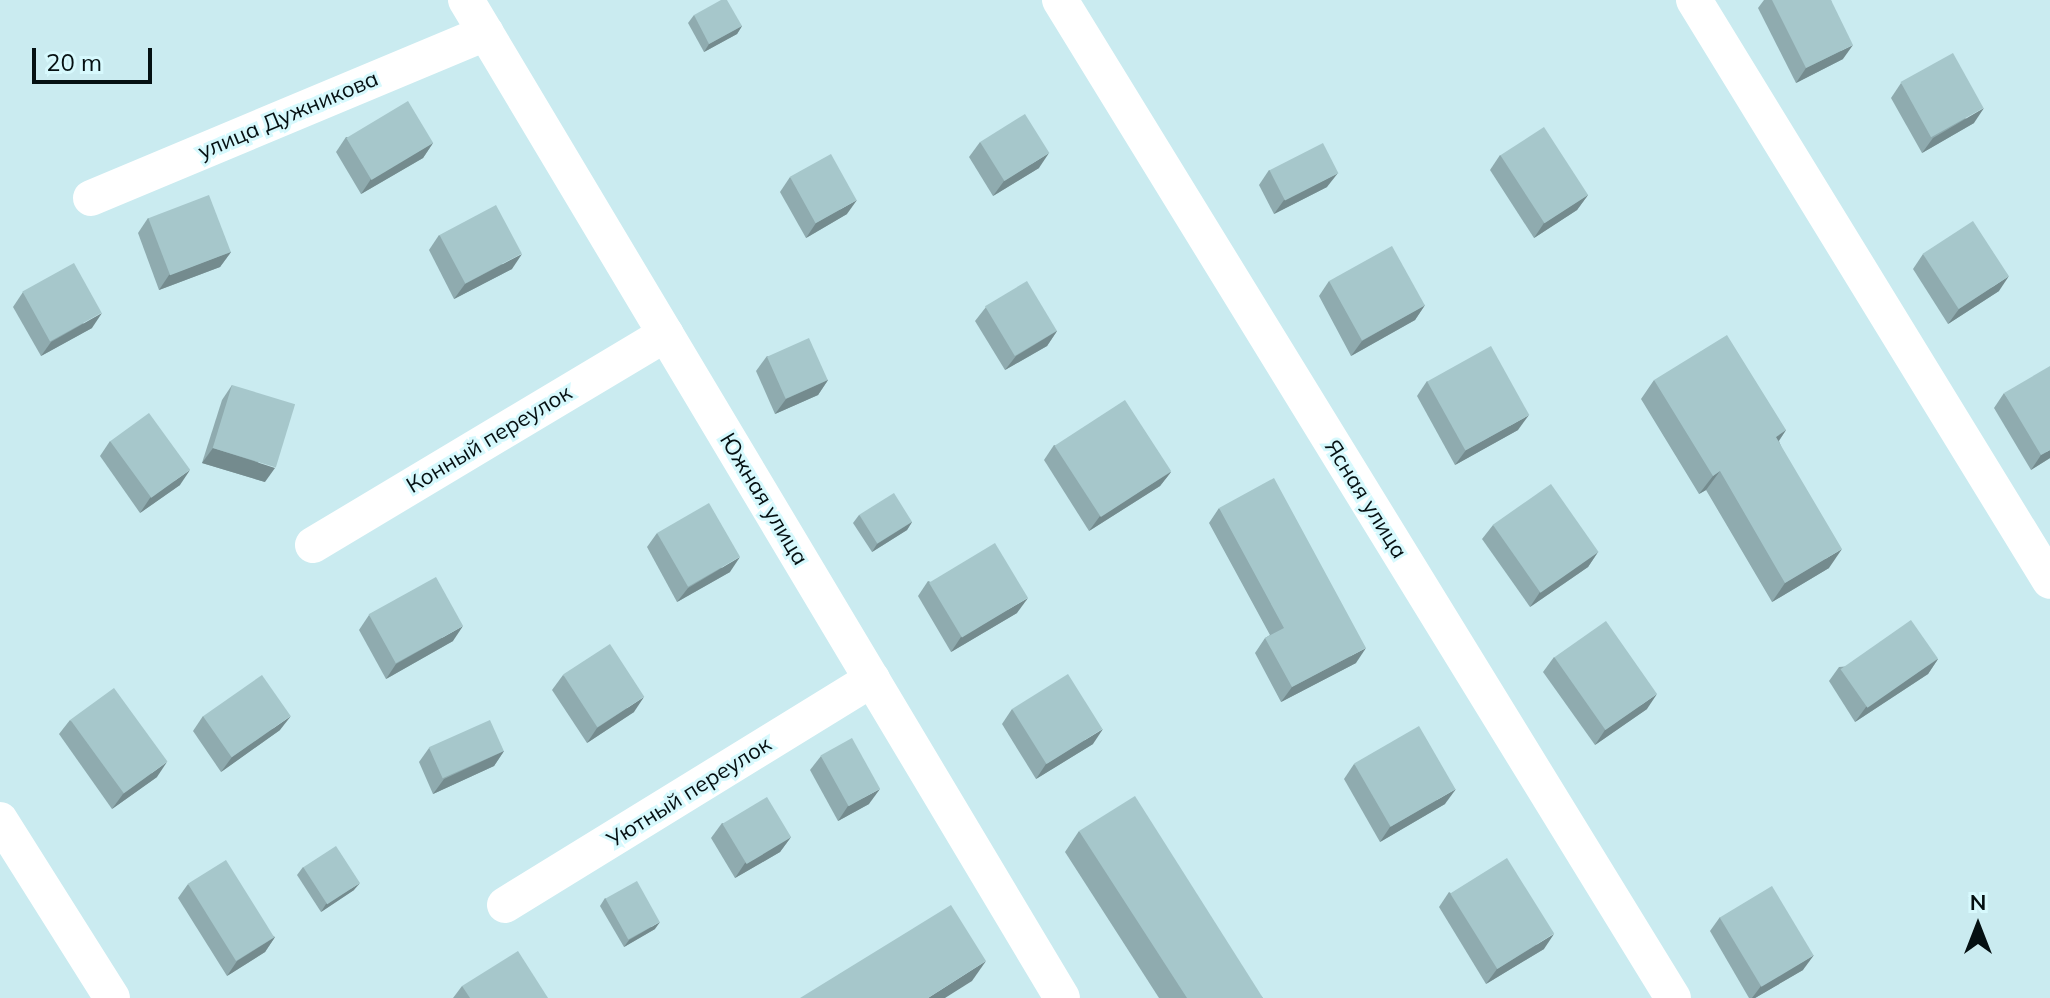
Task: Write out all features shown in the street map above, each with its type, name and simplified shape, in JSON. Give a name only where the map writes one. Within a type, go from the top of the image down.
[{"type":"street","name":"Южная улица","points":[[466,0],[1062,998]]},
{"type":"street","name":"Ясная улица","points":[[1060,0],[1673,998]]},
{"type":"street","points":[[1694,0],[2050,581]]},
{"type":"street","name":"улица Дужникова","points":[[91,198],[486,33]]},
{"type":"street","name":"Конный переулок","points":[[313,545],[666,334]]},
{"type":"street","name":"Уютный переулок","points":[[505,905],[872,679]]},
{"type":"street","points":[[0,820],[112,998]]},
{"type":"building","points":[[721,0],[727,0],[742,26],[709,44],[694,15]]},
{"type":"building","points":[[1772,0],[1831,0],[1853,45],[1806,68]]},
{"type":"building","points":[[1953,53],[1984,108],[1931,137],[1901,82]]},
{"type":"building","points":[[408,101],[433,143],[372,180],[346,138]]},
{"type":"building","points":[[1025,114],[1049,153],[1004,181],[980,142]]},
{"type":"building","points":[[1544,127],[1588,195],[1545,223],[1500,155]]},
{"type":"building","points":[[1323,143],[1338,173],[1285,201],[1270,170]]},
{"type":"building","points":[[831,154],[857,200],[816,223],[790,177]]},
{"type":"building","points":[[209,195],[231,252],[170,275],[148,218]]},
{"type":"building","points":[[496,205],[522,254],[465,284],[439,235]]},
{"type":"building","points":[[1973,221],[2009,276],[1959,309],[1923,254]]},
{"type":"building","points":[[1392,246],[1425,305],[1362,340],[1329,281]]},
{"type":"building","points":[[74,263],[102,313],[50,341],[22,292]]},
{"type":"building","points":[[1027,281],[1057,331],[1015,356],[985,306]]},
{"type":"building","points":[[1727,335],[1786,430],[1776,437],[1842,549],[1785,583],[1720,471],[1713,476],[1654,380]]},
{"type":"building","points":[[809,338],[828,380],[786,399],[767,357]]},
{"type":"building","points":[[1491,346],[1529,415],[1465,450],[1427,381]]},
{"type":"building","points":[[2050,366],[2050,450],[2041,455],[2004,393]]},
{"type":"building","points":[[232,385],[295,404],[276,467],[213,448]]},
{"type":"building","points":[[1125,400],[1171,471],[1101,517],[1055,446]]},
{"type":"building","points":[[149,413],[190,470],[151,498],[110,441]]},
{"type":"building","points":[[1274,478],[1366,648],[1292,687],[1265,638],[1284,628],[1219,508]]},
{"type":"building","points":[[1551,484],[1599,552],[1540,593],[1493,525]]},
{"type":"building","points":[[894,493],[912,522],[877,544],[859,515]]},
{"type":"building","points":[[709,503],[740,557],[688,587],[657,533]]},
{"type":"building","points":[[995,543],[1028,598],[962,638],[929,583]]},
{"type":"building","points":[[436,577],[463,626],[396,663],[369,614]]},
{"type":"building","points":[[1911,620],[1938,659],[1868,708],[1841,669]]},
{"type":"building","points":[[1606,621],[1657,694],[1605,730],[1554,657]]},
{"type":"building","points":[[610,644],[644,697],[597,727],[563,674]]},
{"type":"building","points":[[1068,674],[1102,729],[1046,764],[1012,709]]},
{"type":"building","points":[[262,675],[291,716],[232,757],[203,716]]},
{"type":"building","points":[[114,688],[167,762],[124,793],[70,720]]},
{"type":"building","points":[[490,720],[504,751],[443,778],[429,747]]},
{"type":"building","points":[[1419,726],[1456,789],[1391,827],[1354,764]]},
{"type":"building","points":[[852,738],[880,789],[849,806],[821,755]]},
{"type":"building","points":[[1135,796],[1263,998],[1187,998],[1079,831]]},
{"type":"building","points":[[767,797],[791,837],[747,864],[722,824]]},
{"type":"building","points":[[336,846],[360,883],[327,904],[303,867]]},
{"type":"building","points":[[1507,858],[1554,933],[1497,969],[1450,894]]},
{"type":"building","points":[[226,860],[274,937],[236,961],[188,884]]},
{"type":"building","points":[[637,881],[660,922],[628,940],[606,898]]},
{"type":"building","points":[[1772,886],[1814,955],[1761,987],[1720,917]]},
{"type":"building","points":[[951,905],[986,961],[928,998],[800,998]]},
{"type":"building","points":[[518,951],[548,998],[470,998],[462,986]]}]
